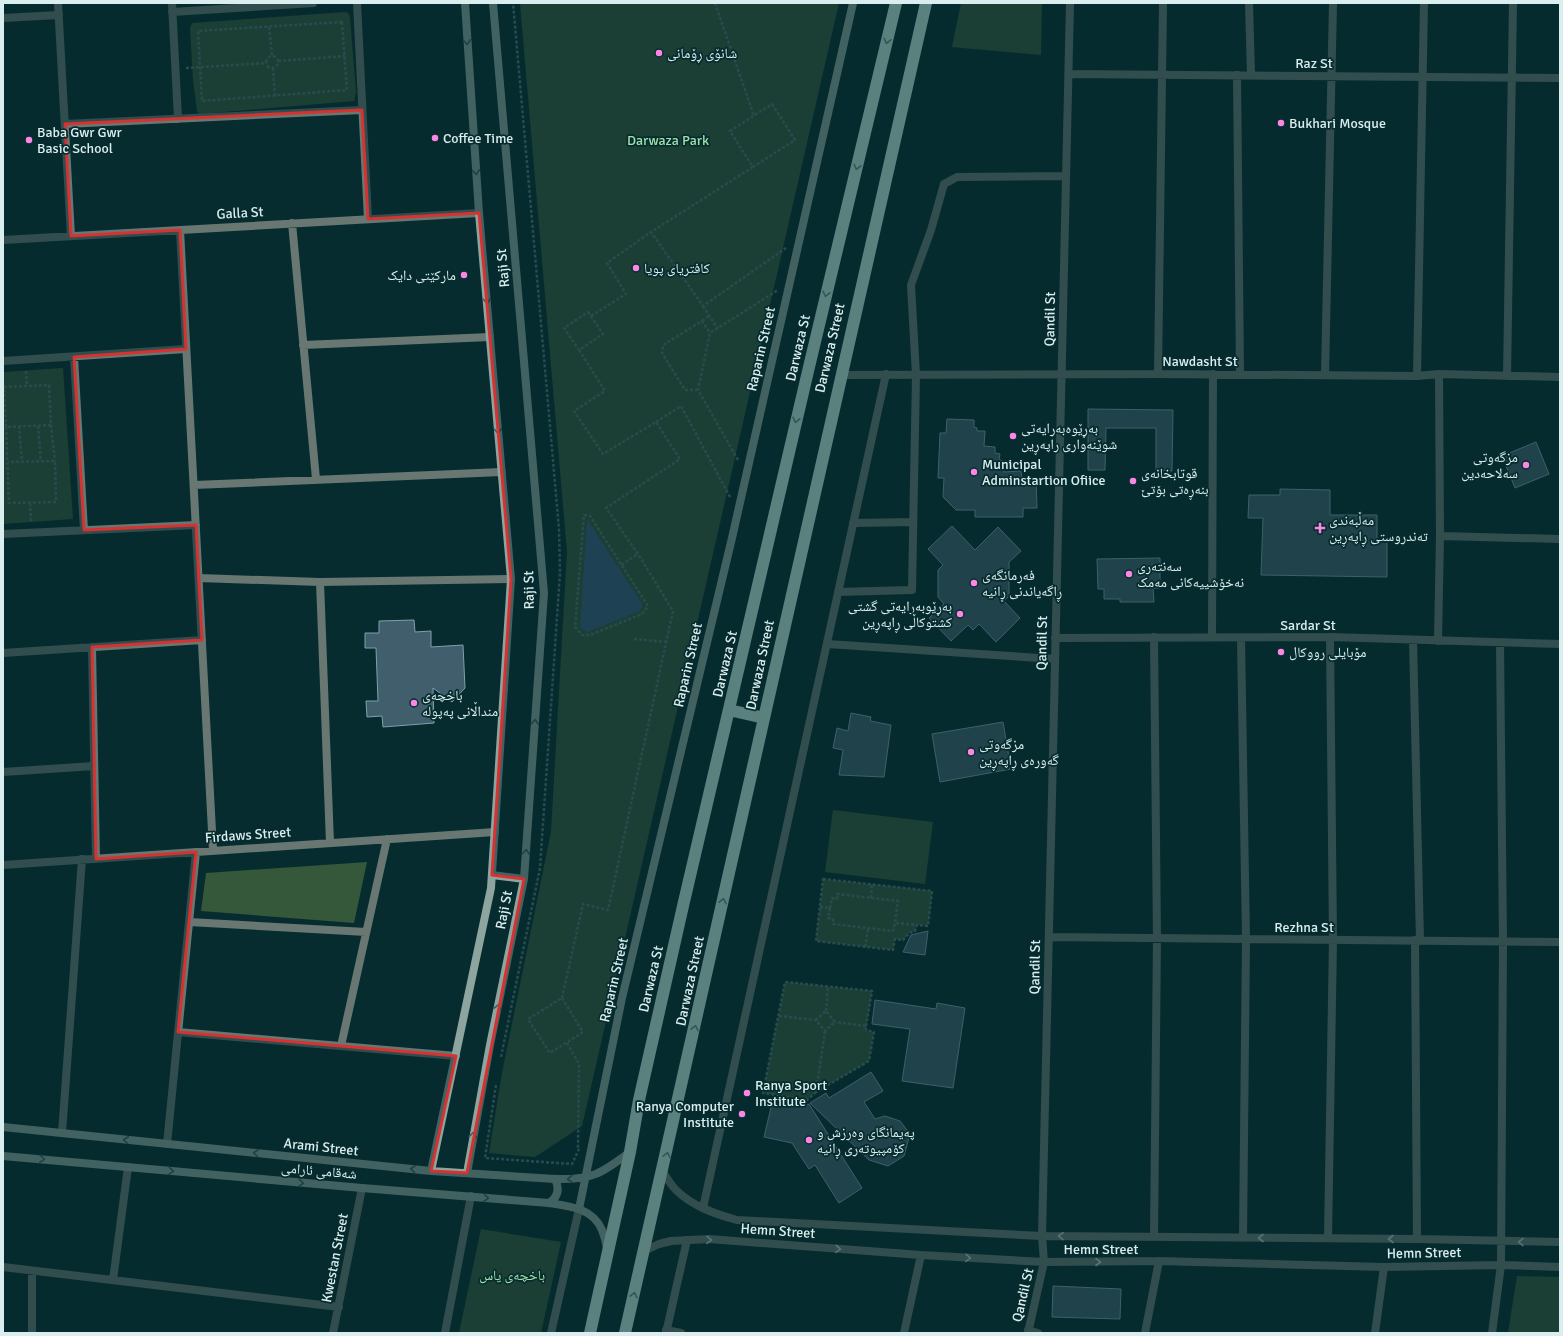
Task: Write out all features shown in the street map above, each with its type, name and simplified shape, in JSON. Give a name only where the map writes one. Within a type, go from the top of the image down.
[{"type":"highway","name":"Darwaza St","points":[[590,1333],[630,1152],[639,1100],[807,374],[896,3]]},
{"type":"highway","name":"Darwaza Street","points":[[625,1333],[663,1172],[840,375],[926,3]]},
{"type":"highway","points":[[729,710],[764,718]]},
{"type":"street","points":[[58,3],[71,236]]},
{"type":"street","points":[[172,3],[178,119]]},
{"type":"street","points":[[172,12],[313,3]]},
{"type":"street","points":[[357,3],[368,219]]},
{"type":"street","name":"Raji St","points":[[431,1171],[491,888],[512,579],[479,213],[465,3]]},
{"type":"street","name":"Raji St","points":[[467,1173],[487,1060],[524,879],[544,593],[493,3]]},
{"type":"street","name":"Raparin Street","points":[[551,1333],[579,1209],[622,998],[733,531],[853,3]]},
{"type":"street","name":"Qandil St","points":[[1028,1332],[1044,1262],[1042,1236],[1070,3]]},
{"type":"street","points":[[1158,374],[1163,3]]},
{"type":"street","points":[[1249,3],[1251,75]]},
{"type":"street","points":[[1325,375],[1333,3]]},
{"type":"street","points":[[1417,376],[1424,3]]},
{"type":"street","points":[[1507,376],[1513,3]]},
{"type":"street","points":[[3,18],[59,14]]},
{"type":"street","name":"Raz St","points":[[1069,74],[1560,78]]},
{"type":"street","points":[[1237,75],[1240,374]]},
{"type":"street","points":[[65,124],[362,110]]},
{"type":"street","points":[[838,592],[912,590],[916,374],[912,285],[931,230],[944,184],[957,177],[1066,176]]},
{"type":"street","name":"Galla St","points":[[3,240],[479,213]]},
{"type":"street","points":[[292,223],[316,479]]},
{"type":"street","points":[[180,230],[213,850]]},
{"type":"street","points":[[303,345],[490,337]]},
{"type":"street","points":[[3,361],[186,349]]},
{"type":"street","points":[[74,357],[84,530]]},
{"type":"street","points":[[703,1208],[886,374]]},
{"type":"street","points":[[1212,637],[1213,374]]},
{"type":"street","name":"Nawdasht St","points":[[840,375],[1240,374],[1417,376],[1439,374],[1560,377]]},
{"type":"street","points":[[1438,641],[1440,536],[1439,374]]},
{"type":"street","points":[[194,485],[502,472]]},
{"type":"street","points":[[853,523],[913,522]]},
{"type":"street","points":[[3,534],[196,525]]},
{"type":"street","points":[[1440,536],[1560,539]]},
{"type":"street","points":[[199,578],[320,582],[512,579]]},
{"type":"street","points":[[320,582],[330,843]]},
{"type":"street","points":[[1328,1238],[1333,940],[1330,637]]},
{"type":"street","name":"Sardar St","points":[[1055,638],[1330,637],[1560,644]]},
{"type":"street","points":[[1154,638],[1157,938],[1154,1237]]},
{"type":"street","points":[[1241,638],[1246,939],[1243,1238]]},
{"type":"street","points":[[3,653],[202,640]]},
{"type":"street","points":[[1414,640],[1418,940],[1417,1239]]},
{"type":"street","points":[[1492,1333],[1501,1265],[1504,942],[1500,643]]},
{"type":"street","points":[[827,644],[1055,659]]},
{"type":"street","points":[[92,647],[96,859]]},
{"type":"street","points":[[3,772],[94,766]]},
{"type":"street","name":"Firdaws Street","points":[[3,865],[495,832]]},
{"type":"street","points":[[341,1046],[387,839]]},
{"type":"street","points":[[167,1144],[196,852]]},
{"type":"street","points":[[62,1133],[82,860]]},
{"type":"street","points":[[492,875],[524,879]]},
{"type":"street","points":[[189,922],[366,932]]},
{"type":"street","name":"Rezhna St","points":[[1049,937],[1560,942]]},
{"type":"street","points":[[178,1032],[456,1056]]},
{"type":"street","name":"Arami Street","points":[[3,1127],[431,1171],[555,1179],[585,1178],[603,1172],[630,1152]]},
{"type":"street","name":"شەقامی ئارامی","points":[[3,1156],[549,1203],[579,1209],[588,1214],[602,1229],[608,1250]]},
{"type":"street","points":[[113,1280],[128,1167]]},
{"type":"street","name":"Hemn Street","points":[[663,1172],[682,1196],[703,1208],[737,1220],[1042,1236],[1417,1239],[1501,1242],[1560,1242]]},
{"type":"street","points":[[549,1203],[556,1197],[558,1188],[555,1179]]},
{"type":"street","name":"Kwestan Street","points":[[334,1333],[362,1188]]},
{"type":"street","points":[[445,1333],[471,1196]]},
{"type":"street","points":[[681,1333],[666,1332],[687,1240]]},
{"type":"street","name":"Hemn Street","points":[[644,1251],[659,1244],[671,1241],[687,1240],[739,1241],[921,1255],[1044,1262],[1159,1261],[1384,1267],[1501,1265],[1560,1267]]},
{"type":"street","points":[[904,1333],[921,1255]]},
{"type":"street","points":[[1145,1333],[1159,1261]]},
{"type":"street","points":[[3,1267],[339,1306]]},
{"type":"street","points":[[1375,1333],[1384,1267]]},
{"type":"street","points":[[32,1271],[32,1333]]},
{"type":"street","points":[[1028,1332],[1038,1333]]},
{"type":"path","points":[[715,3],[754,116]]},
{"type":"path","points":[[342,22],[347,90],[202,101],[198,31],[269,27],[342,22]]},
{"type":"path","points":[[269,27],[272,55],[276,57],[278,61]]},
{"type":"path","points":[[266,63],[268,57],[272,55]]},
{"type":"path","points":[[278,61],[345,56]]},
{"type":"path","points":[[273,68],[277,65],[278,61]]},
{"type":"path","points":[[175,68],[266,63]]},
{"type":"path","points":[[266,63],[268,67],[273,68]]},
{"type":"path","points":[[273,68],[276,96]]},
{"type":"path","points":[[592,316],[626,294],[607,263],[651,232],[753,167],[795,140],[772,104],[730,131],[753,167]]},
{"type":"path","points":[[651,232],[718,329]]},
{"type":"path","points":[[703,306],[789,246]]},
{"type":"path","points":[[710,333],[780,288]]},
{"type":"path","points":[[579,350],[603,334],[588,312],[564,328],[605,391],[574,411],[603,454],[681,406],[731,499]]},
{"type":"path","points":[[698,390],[685,390],[662,353],[663,345],[709,316]]},
{"type":"path","points":[[702,321],[710,333],[698,390],[738,461]]},
{"type":"path","points":[[26,360],[27,386]]},
{"type":"path","points":[[49,385],[56,502],[9,503],[4,387],[27,386],[49,385]]},
{"type":"path","points":[[562,998],[528,1019],[550,1053],[583,1032],[562,998],[583,904],[608,910],[673,611],[638,554],[606,508],[680,459],[656,422]]},
{"type":"path","points":[[6,427],[51,425]]},
{"type":"path","points":[[19,426],[22,462]]},
{"type":"path","points":[[38,426],[41,461]]},
{"type":"path","points":[[8,462],[54,461]]},
{"type":"path","points":[[30,503],[32,533]]},
{"type":"path","points":[[584,515],[590,516],[621,565],[648,606],[642,614],[590,635],[582,635],[575,627],[584,515]]},
{"type":"path","points":[[621,565],[638,554]]},
{"type":"path","points":[[634,639],[666,642]]},
{"type":"path","points":[[500,1058],[540,868]]},
{"type":"path","points":[[895,923],[917,925],[928,926],[932,891],[823,879],[816,941],[893,950],[895,939],[903,940],[909,933],[915,931],[917,925]]},
{"type":"path","points":[[870,898],[872,884]]},
{"type":"path","points":[[837,894],[870,898],[898,901],[893,931],[833,924],[833,919],[828,918],[832,898],[837,899],[837,894]]},
{"type":"path","points":[[820,907],[830,908]]},
{"type":"path","points":[[864,947],[868,929]]},
{"type":"path","points":[[785,982],[872,991],[866,1026],[866,1030],[874,1032],[869,1061],[816,1092],[807,1100],[763,1093],[779,1016],[785,982]]},
{"type":"path","points":[[816,1020],[826,1011],[828,987]]},
{"type":"path","points":[[826,1011],[835,1022],[866,1026]]},
{"type":"path","points":[[779,1016],[816,1020],[825,1031]]},
{"type":"path","points":[[816,1092],[825,1031],[835,1022]]},
{"type":"path","points":[[567,1043],[579,1064],[578,1151]]},
{"type":"path","points":[[496,1081],[486,1158],[572,1164]]},
{"type":"highlighted area","points":[[362,110],[368,219],[479,213],[511,579],[492,875],[524,879],[467,1173],[431,1171],[456,1056],[178,1032],[196,852],[96,859],[92,647],[202,640],[196,525],[84,530],[74,357],[186,349],[180,230],[71,236],[65,124]]},
{"type":"green space","name":"Darwaza Park","points":[[520,3],[839,3],[582,1126],[535,1157],[489,1153],[502,1073],[551,832],[567,552]]},
{"type":"green space","points":[[961,3],[1042,3],[1041,55],[952,47]]},
{"type":"green space","points":[[346,12],[349,14],[350,18],[356,92],[354,101],[200,114],[197,111],[193,80],[190,28],[192,23]]},
{"type":"green space","points":[[63,368],[73,519],[3,524],[3,372]]},
{"type":"green space","points":[[833,810],[933,822],[925,884],[825,872]]},
{"type":"green space","points":[[367,862],[354,923],[201,911],[206,873]]},
{"type":"green space","points":[[823,879],[932,891],[928,926],[917,925],[915,931],[909,933],[903,940],[895,939],[893,950],[816,941]]},
{"type":"green space","points":[[785,982],[872,991],[866,1030],[874,1032],[869,1061],[816,1092],[807,1100],[763,1093]]},
{"type":"green space","name":"باخچەی یاس","points":[[481,1229],[561,1242],[541,1333],[459,1333]]},
{"type":"green space","points":[[1517,1276],[1560,1277],[1560,1333],[1508,1333]]},
{"type":"water","points":[[587,519],[643,605],[640,611],[587,632],[580,628]]},
{"type":"building","points":[[1088,409],[1173,410],[1172,471],[1156,470],[1156,428],[1106,428],[1105,470],[1088,470]]},
{"type":"building","points":[[947,419],[974,420],[974,427],[977,428],[977,431],[985,431],[984,446],[995,447],[995,453],[1000,454],[999,459],[1004,462],[1004,472],[1021,471],[1022,478],[1036,478],[1037,508],[1023,508],[1023,517],[975,517],[975,510],[956,510],[943,497],[944,478],[938,478],[940,433],[946,433]]},
{"type":"building","name":"مزگەوتی سەلاحەدین","points":[[1536,442],[1549,474],[1515,488],[1502,456]]},
{"type":"building","name":"مەڵبەندی تەندروستی ڕاپەڕین","points":[[1280,489],[1330,490],[1330,515],[1377,515],[1377,539],[1387,540],[1387,577],[1261,575],[1263,518],[1248,518],[1249,495],[1280,495]]},
{"type":"building","name":"فەرمانگەی ڕاگەیاندنی ڕانیە","points":[[952,526],[975,550],[998,527],[1021,551],[1009,562],[1009,596],[1004,601],[1020,618],[996,642],[979,624],[973,630],[968,625],[951,641],[929,618],[944,604],[938,597],[938,570],[943,565],[928,549]]},
{"type":"building","name":"سەنتەری نەخۆشییەکانی مەمک","points":[[1160,558],[1160,588],[1153,588],[1154,602],[1120,602],[1120,599],[1104,599],[1104,589],[1098,589],[1097,559]]},
{"type":"building","points":[[414,620],[415,632],[431,631],[431,647],[463,645],[465,688],[452,702],[433,688],[434,723],[383,727],[382,716],[367,717],[366,701],[378,701],[376,648],[365,648],[365,633],[379,633],[379,621]]},
{"type":"building","points":[[851,713],[871,717],[870,721],[891,725],[884,777],[839,775],[843,750],[833,748],[837,728],[848,731]]},
{"type":"building","name":"مزگەوتی گەورەی ڕاپەڕین","points":[[1003,722],[1011,769],[940,782],[932,734]]},
{"type":"building","points":[[928,931],[925,955],[903,952],[911,935]]},
{"type":"building","points":[[875,1000],[936,1009],[937,1003],[965,1008],[953,1088],[902,1081],[910,1029],[872,1024]]},
{"type":"building","points":[[871,1072],[883,1091],[864,1102],[875,1119],[885,1116],[900,1121],[910,1134],[904,1156],[888,1166],[869,1160],[810,1103],[826,1093],[829,1098]]},
{"type":"building","points":[[773,1099],[805,1106],[809,1104],[862,1188],[839,1203],[815,1165],[809,1169],[792,1143],[764,1137]]},
{"type":"building","points":[[1053,1286],[1121,1289],[1120,1319],[1052,1317]]},
{"type":"place","name":"شانۆی ڕۆمانی","points":[[659,53]]},
{"type":"place","name":"Bukhari Mosque","points":[[1281,123]]},
{"type":"place","name":"Coffee Time","points":[[435,138]]},
{"type":"place","name":"Baba Gwr Gwr Basic School","points":[[29,140]]},
{"type":"place","name":"کافتریای پویا","points":[[636,268]]},
{"type":"place","name":"مارکێتی دایک","points":[[464,275]]},
{"type":"place","name":"بەڕێوەبەرایەتی شوێنەواری راپەڕین","points":[[1013,436]]},
{"type":"place","name":"مزگەوتی سەلاحەدین","points":[[1526,465]]},
{"type":"place","name":"Municipal Adminstartion Ofiice","points":[[974,472]]},
{"type":"place","name":"قوتابخانەی بنەڕەتی بۆتێ","points":[[1133,481]]},
{"type":"place","name":"مەڵبەندی تەندروستی ڕاپەڕین","points":[[1320,528]]},
{"type":"place","name":"سەنتەری نەخۆشییەکانی مەمک","points":[[1129,574]]},
{"type":"place","name":"فەرمانگەی ڕاگەیاندنی ڕانیە","points":[[974,583]]},
{"type":"place","name":"بەڕێوبەرایەتی گشتی کشتوکاڵی ڕاپەڕین","points":[[960,614]]},
{"type":"place","name":"مۆبایلی رووکال","points":[[1281,652]]},
{"type":"place","name":"باخچەی منداڵانی پەپولە","points":[[414,703]]},
{"type":"place","name":"مزگەوتی گەورەی ڕاپەڕین","points":[[971,752]]},
{"type":"place","name":"Ranya Sport Institute","points":[[747,1093]]},
{"type":"place","name":"Ranya Computer Institute","points":[[742,1114]]},
{"type":"place","name":"پەیمانگای وەرزش و کۆمپیوتەری ڕانیە","points":[[809,1140]]}]
